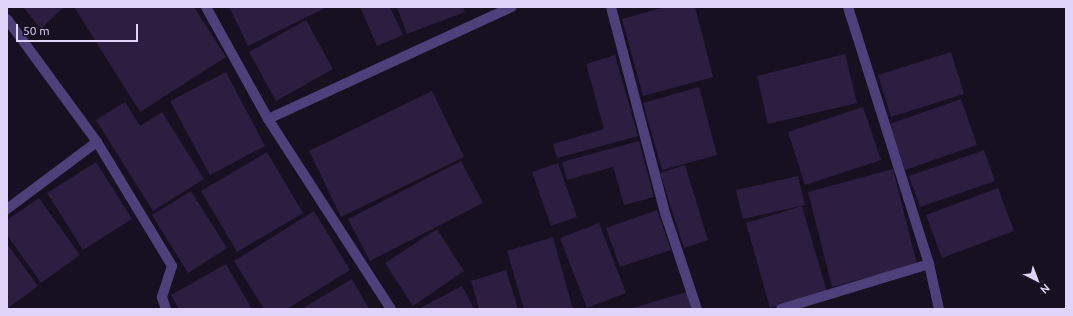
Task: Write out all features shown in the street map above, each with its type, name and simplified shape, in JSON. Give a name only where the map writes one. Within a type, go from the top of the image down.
[{"type":"street","points":[[206,7],[268,118],[391,309]]},
{"type":"street","points":[[268,118],[512,7]]},
{"type":"street","points":[[612,7],[666,216],[697,309]]},
{"type":"street","points":[[848,7],[929,264],[939,309]]},
{"type":"street","points":[[7,19],[97,142],[172,266],[162,297],[166,309]]},
{"type":"street","points":[[7,209],[97,142]]},
{"type":"street","points":[[781,309],[929,264]]},
{"type":"building","points":[[23,7],[64,7],[41,29]]},
{"type":"building","points":[[74,7],[194,7],[226,57],[140,112]]},
{"type":"building","points":[[229,7],[327,7],[248,46]]},
{"type":"building","points":[[360,7],[390,7],[403,35],[377,46]]},
{"type":"building","points":[[397,7],[463,7],[465,12],[407,34]]},
{"type":"building","points":[[665,7],[695,7],[713,77],[643,96],[622,19]]},
{"type":"building","points":[[306,20],[333,69],[276,101],[249,52]]},
{"type":"building","points":[[951,52],[964,94],[891,117],[878,75]]},
{"type":"building","points":[[845,54],[857,103],[768,124],[757,76]]},
{"type":"building","points":[[615,55],[638,136],[557,158],[553,144],[604,129],[586,64]]},
{"type":"building","points":[[226,72],[265,146],[210,175],[170,101]]},
{"type":"building","points":[[699,87],[717,155],[662,170],[643,103]]},
{"type":"building","points":[[432,91],[464,157],[341,217],[309,151]]},
{"type":"building","points":[[961,99],[977,145],[905,170],[890,124]]},
{"type":"building","points":[[125,102],[140,126],[162,112],[204,179],[153,211],[96,120]]},
{"type":"building","points":[[863,107],[881,160],[805,185],[788,132]]},
{"type":"building","points":[[639,141],[654,197],[624,205],[613,167],[567,180],[562,162]]},
{"type":"building","points":[[984,150],[995,181],[920,207],[909,176]]},
{"type":"building","points":[[267,152],[303,213],[237,252],[201,191]]},
{"type":"building","points":[[461,161],[483,203],[370,261],[348,219]]},
{"type":"building","points":[[96,162],[132,219],[83,250],[47,193]]},
{"type":"building","points":[[558,163],[577,217],[551,226],[532,172]]},
{"type":"building","points":[[685,165],[708,240],[684,248],[660,173]]},
{"type":"building","points":[[893,169],[917,264],[832,287],[808,192]]},
{"type":"building","points":[[798,176],[805,205],[743,219],[736,190]]},
{"type":"building","points":[[998,188],[1014,231],[942,258],[926,215]]},
{"type":"building","points":[[191,191],[227,248],[188,273],[152,215]]},
{"type":"building","points":[[39,198],[80,255],[41,283],[7,235],[7,220]]},
{"type":"building","points":[[802,206],[827,292],[770,308],[746,223]]},
{"type":"building","points":[[657,210],[671,250],[620,267],[606,228]]},
{"type":"building","points":[[314,211],[350,270],[287,309],[264,309],[234,261]]},
{"type":"building","points":[[599,223],[626,293],[587,308],[560,238]]},
{"type":"building","points":[[437,229],[464,271],[413,306],[385,263]]},
{"type":"building","points":[[553,237],[573,309],[524,309],[507,251]]},
{"type":"building","points":[[7,244],[38,286],[7,309]]},
{"type":"building","points":[[226,264],[252,309],[179,309],[171,295]]},
{"type":"building","points":[[506,270],[518,309],[479,309],[471,281]]},
{"type":"building","points":[[352,279],[369,309],[301,309]]},
{"type":"building","points":[[462,286],[474,309],[418,309]]},
{"type":"building","points":[[687,292],[692,309],[629,309]]}]
